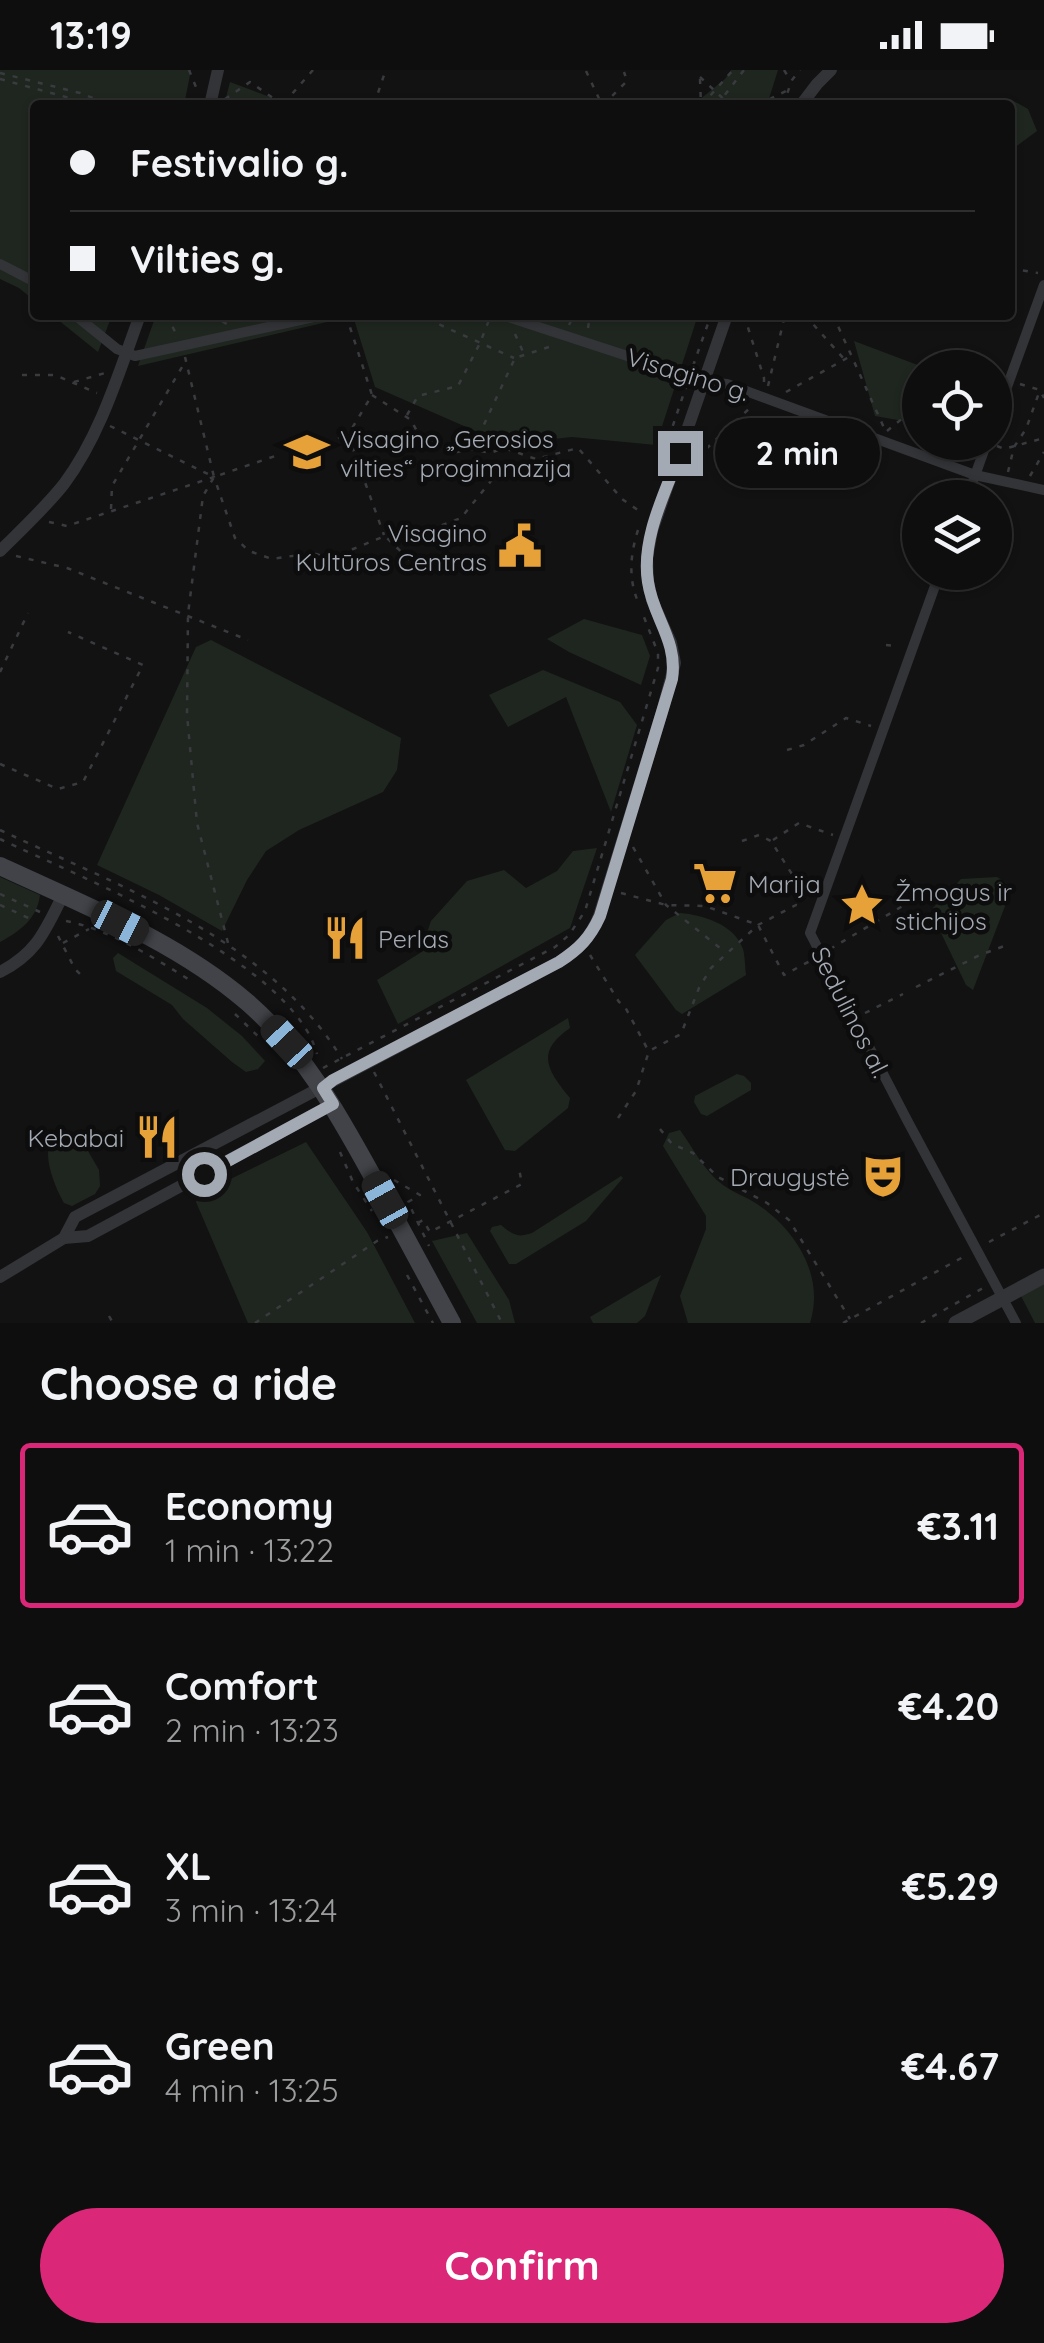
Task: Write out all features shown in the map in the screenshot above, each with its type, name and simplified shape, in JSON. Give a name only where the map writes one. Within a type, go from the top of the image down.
[{"type":"main road","points":[[0,866],[165,945],[210,974],[264,1017],[323,1089],[411,1227],[452,1323]]},
{"type":"street","points":[[210,100],[218,70]]},
{"type":"street","points":[[805,100],[831,70]]},
{"type":"street","points":[[0,264],[30,279]]},
{"type":"street","points":[[1012,373],[1044,285]]},
{"type":"street","points":[[81,320],[117,349],[136,356],[300,320]]},
{"type":"street","points":[[0,551],[66,481],[80,460],[138,320]]},
{"type":"street","name":"Visagino g.","points":[[517,320],[884,436],[998,480]]},
{"type":"street","points":[[0,1277],[64,1238],[88,1236],[369,1061],[559,962],[584,944],[600,916],[674,663],[671,644],[652,600],[646,558],[724,320]]},
{"type":"street","points":[[973,480],[980,460]]},
{"type":"street","name":"Visagino g.","points":[[1012,483],[1044,490]]},
{"type":"street","name":"Sedulinos al.","points":[[934,590],[810,933],[1016,1323]]},
{"type":"street","points":[[0,972],[32,951],[51,925],[63,895]]},
{"type":"street","points":[[64,1238],[76,1217],[323,1089]]},
{"type":"street","points":[[956,1323],[1044,1276]]},
{"type":"path","points":[[189,70],[208,100]]},
{"type":"path","points":[[287,100],[312,70]]},
{"type":"path","points":[[706,100],[732,70]]},
{"type":"path","points":[[722,98],[744,70]]},
{"type":"path","points":[[784,70],[792,82]]},
{"type":"path","points":[[785,100],[800,70]]},
{"type":"path","points":[[0,72],[98,100]]},
{"type":"path","points":[[376,100],[385,72]]},
{"type":"path","points":[[586,72],[600,100]]},
{"type":"path","points":[[607,100],[627,80],[624,72]]},
{"type":"path","points":[[701,100],[700,77],[724,100]]},
{"type":"path","points":[[0,79],[77,100]]},
{"type":"path","points":[[213,100],[250,82],[276,100]]},
{"type":"path","points":[[768,100],[788,90]]},
{"type":"path","points":[[1015,271],[1044,274]]},
{"type":"path","points":[[169,320],[182,346],[214,477],[236,538],[249,551],[272,558],[312,553],[331,558],[385,536]]},
{"type":"path","points":[[348,320],[372,394],[411,420],[420,437],[457,452],[472,449],[490,453],[504,448],[538,458]]},
{"type":"path","points":[[434,320],[515,358],[549,348],[564,335],[572,320]]},
{"type":"path","points":[[406,417],[418,396],[458,386],[489,320]]},
{"type":"path","points":[[506,320],[525,355]]},
{"type":"path","points":[[586,342],[589,320]]},
{"type":"path","points":[[655,480],[708,320]]},
{"type":"path","points":[[746,320],[768,399]]},
{"type":"path","points":[[768,399],[784,320]]},
{"type":"path","points":[[810,320],[845,359]]},
{"type":"path","points":[[835,320],[884,436],[902,420]]},
{"type":"path","points":[[702,461],[707,448],[768,399],[852,355]]},
{"type":"path","points":[[472,449],[515,358]]},
{"type":"path","points":[[110,512],[112,486],[186,360]]},
{"type":"path","points":[[72,382],[120,370]]},
{"type":"path","points":[[22,375],[55,375],[109,398]]},
{"type":"path","points":[[1012,382],[1040,390],[1044,398]]},
{"type":"path","points":[[1006,480],[1014,447],[1026,430],[1040,390]]},
{"type":"path","points":[[326,443],[348,435],[372,394]]},
{"type":"path","points":[[99,421],[214,477]]},
{"type":"path","points":[[348,435],[385,536],[422,572]]},
{"type":"path","points":[[1014,447],[1044,438]]},
{"type":"path","points":[[392,543],[461,518],[495,476],[538,458],[578,448],[622,499],[656,519]]},
{"type":"path","points":[[1024,486],[1044,452]]},
{"type":"path","points":[[33,518],[68,526],[278,454]]},
{"type":"path","points":[[214,477],[202,496],[188,614],[187,715],[197,824],[228,943]]},
{"type":"path","points":[[323,1089],[342,1059],[555,947],[578,924],[659,660],[634,594],[631,562],[638,531]]},
{"type":"path","points":[[17,556],[67,568],[248,640]]},
{"type":"path","points":[[0,672],[28,613]]},
{"type":"path","points":[[0,764],[58,790],[83,782],[143,664],[68,632]]},
{"type":"path","points":[[787,750],[804,745],[846,718],[883,730]]},
{"type":"path","points":[[771,841],[800,823],[844,839]]},
{"type":"path","points":[[0,830],[228,943],[296,1001],[321,1027],[342,1059]]},
{"type":"path","points":[[626,832],[666,905],[726,953]]},
{"type":"path","points":[[742,840],[759,835],[771,841],[796,882],[824,893]]},
{"type":"path","points":[[608,888],[666,905],[706,906],[758,925]]},
{"type":"path","points":[[0,894],[51,925],[82,976]]},
{"type":"path","points":[[0,905],[51,925],[62,920],[91,928],[150,956],[193,983]]},
{"type":"path","points":[[618,1118],[636,1092],[649,1051],[682,1034],[711,968],[758,925],[796,905],[818,912]]},
{"type":"path","points":[[63,943],[91,928]]},
{"type":"path","points":[[584,944],[649,1051]]},
{"type":"path","points":[[916,987],[1007,945]]},
{"type":"path","points":[[854,1018],[903,994]]},
{"type":"path","points":[[231,1010],[266,1044]]},
{"type":"path","points":[[369,1061],[502,1323]]},
{"type":"path","points":[[660,1128],[672,1144],[693,1153],[718,1177],[768,1202],[789,1220],[850,1320]]},
{"type":"path","points":[[336,1141],[353,1182],[373,1211]]},
{"type":"path","points":[[255,1323],[377,1241],[424,1220],[430,1232],[522,1184],[519,1168]]},
{"type":"path","points":[[411,1227],[408,1202],[420,1195]]},
{"type":"path","points":[[844,1323],[1044,1213]]},
{"type":"path","points":[[411,1227],[428,1238],[432,1255]]},
{"type":"path","points":[[406,1272],[433,1323]]},
{"type":"path","points":[[920,1323],[993,1283]]},
{"type":"path","points":[[110,1316],[113,1323]]},
{"type":"shaded area","points":[[0,70],[191,70],[185,100],[30,100],[30,297],[0,279]]},
{"type":"shaded area","points":[[731,70],[778,70],[769,100],[699,100]]},
{"type":"shaded area","points":[[230,82],[278,100],[225,100]]},
{"type":"shaded area","points":[[1015,102],[1028,109],[1037,131],[1015,147]]},
{"type":"shaded area","points":[[58,320],[110,320],[98,352]]},
{"type":"shaded area","points":[[154,320],[336,320],[138,366]]},
{"type":"shaded area","points":[[354,320],[696,320],[656,445],[572,437],[505,444],[375,387]]},
{"type":"shaded area","points":[[854,341],[902,359],[902,421],[875,416]]},
{"type":"shaded area","points":[[584,619],[642,635],[650,656],[641,685],[547,639]]},
{"type":"shaded area","points":[[211,640],[401,738],[397,770],[383,792],[299,830],[266,851],[222,931],[97,865],[196,647]]},
{"type":"shaded area","points":[[543,670],[620,702],[637,725],[611,812],[566,697],[508,727],[489,695]]},
{"type":"shaded area","points":[[597,848],[570,928],[398,1024],[377,980],[420,953],[431,921],[467,881],[504,870],[526,888],[557,871],[573,851]]},
{"type":"shaded area","points":[[0,877],[40,895],[26,923],[0,942]]},
{"type":"shaded area","points":[[997,877],[1005,882],[1010,893],[973,990],[966,985],[932,914],[933,908],[961,879]]},
{"type":"shaded area","points":[[680,913],[708,919],[733,933],[743,949],[746,975],[682,1014],[635,955],[666,920]]},
{"type":"shaded area","points":[[118,953],[207,1008],[265,1061],[258,1069],[246,1072],[232,1062],[172,1005],[116,971],[113,958]]},
{"type":"shaded area","points":[[568,1018],[570,1028],[552,1045],[548,1062],[570,1098],[568,1108],[515,1151],[505,1150],[466,1080]]},
{"type":"shaded area","points":[[737,1074],[751,1083],[751,1090],[707,1116],[701,1114],[695,1096]]},
{"type":"shaded area","points":[[680,1130],[717,1180],[771,1215],[795,1241],[814,1288],[810,1323],[688,1323],[680,1296],[706,1229],[706,1216],[663,1146],[669,1133]]},
{"type":"shaded area","points":[[67,1131],[81,1139],[99,1170],[100,1186],[95,1194],[72,1206],[64,1203],[60,1195],[48,1151],[57,1134]]},
{"type":"shaded area","points":[[306,1142],[367,1232],[415,1323],[248,1323],[196,1202],[200,1194]]},
{"type":"shaded area","points":[[621,1176],[586,1221],[516,1264],[509,1264],[490,1231],[492,1227],[501,1225],[519,1235],[532,1233]]},
{"type":"shaded area","points":[[467,1233],[509,1300],[515,1323],[477,1323],[432,1241]]},
{"type":"shaded area","points":[[661,1275],[645,1316],[637,1323],[593,1323],[590,1317]]},
{"type":"shaded area","points":[[1044,1284],[1044,1323],[1035,1323],[1021,1296]]},
{"type":"place","name":"Visagino „Gerosios vilties“ progimnazija","points":[[307,452]]},
{"type":"place","name":"Visagino Kultūros Centras","points":[[520,546]]},
{"type":"place","name":"Marija","points":[[715,883]]},
{"type":"place","name":"Žmogus ir stichijos","points":[[862,905]]},
{"type":"place","name":"Perlas","points":[[345,938]]},
{"type":"place","name":"Kebabai","points":[[157,1137]]},
{"type":"place","name":"Draugystė","points":[[883,1176]]},
{"type":"route","points":[[204,1174],[333,1104],[323,1088],[333,1080],[559,962],[575,952],[592,933],[672,679],[671,644],[652,600],[646,558],[680,453]]}]
